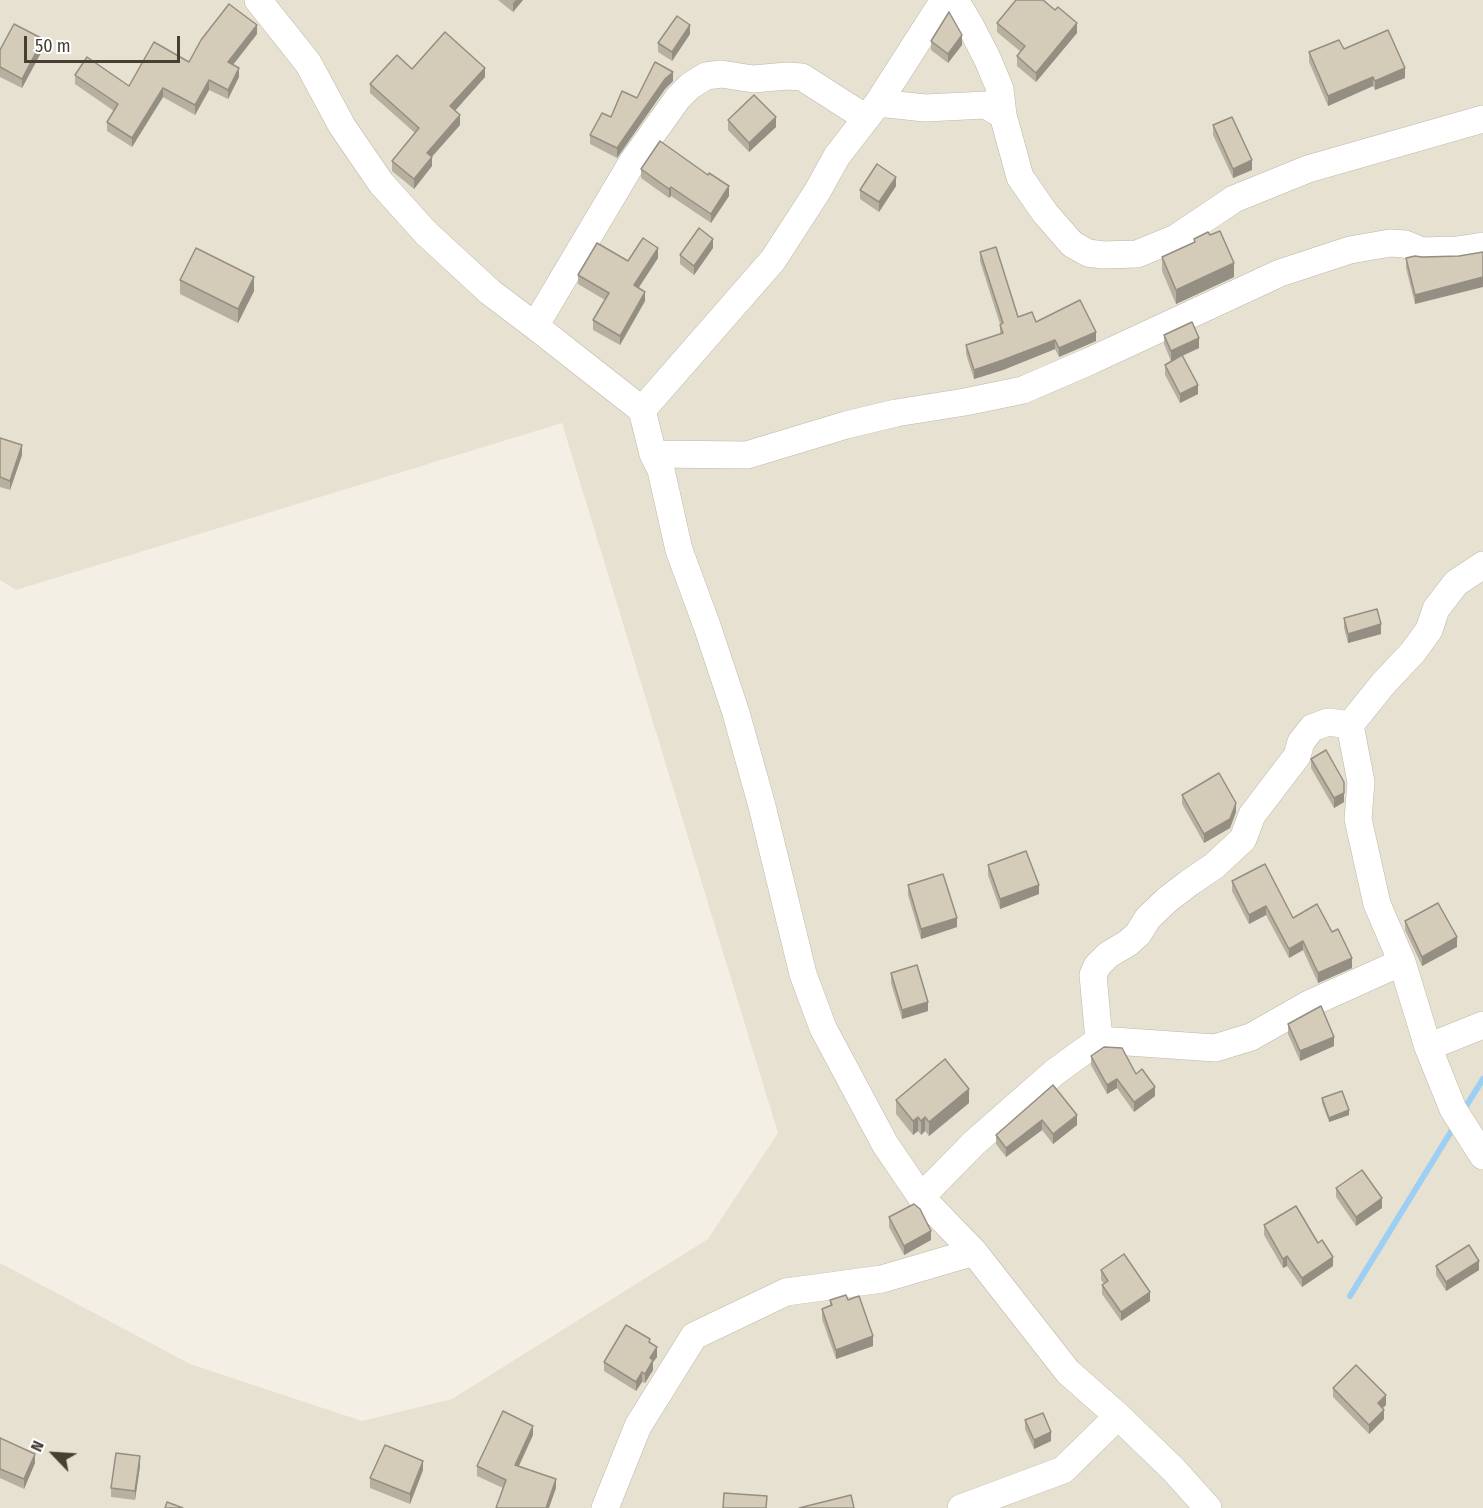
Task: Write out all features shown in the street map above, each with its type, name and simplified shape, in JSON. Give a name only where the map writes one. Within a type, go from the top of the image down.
[{"type":"street","points":[[258,0],[308,63],[342,126],[381,183],[426,233],[482,285],[642,410],[653,454],[661,470],[679,550],[739,723],[803,974],[823,1028],[885,1144],[921,1197],[974,1252],[1068,1372],[1173,1469],[1208,1508]]},
{"type":"street","points":[[642,410],[773,260],[817,192],[837,156],[872,110],[944,0]]},
{"type":"street","points":[[955,0],[987,58],[1000,89],[1003,115],[1020,177],[1045,213],[1072,244],[1088,254],[1137,254],[1176,238],[1234,200],[1308,169],[1483,119]]},
{"type":"street","points":[[535,326],[633,161],[678,98],[705,76],[721,74],[753,79],[802,77],[872,110],[986,105],[1003,115]]},
{"type":"street","points":[[653,454],[747,454],[896,413],[1023,390],[1280,273],[1350,250],[1390,243],[1405,243],[1422,250],[1456,250],[1483,246]]},
{"type":"street","points":[[1483,565],[1456,584],[1436,609],[1429,630],[1413,652],[1383,684],[1350,725],[1360,782],[1358,819],[1377,904],[1402,962],[1428,1047],[1453,1109],[1483,1156]]},
{"type":"street","points":[[1099,1040],[1094,975],[1097,966],[1108,955],[1128,944],[1138,934],[1148,918],[1168,899],[1215,866],[1243,839],[1252,815],[1297,756],[1301,742],[1312,728],[1329,722],[1350,725]]},
{"type":"street","points":[[921,1197],[974,1143],[1055,1072],[1099,1040],[1215,1048],[1251,1037],[1310,1004],[1402,962]]},
{"type":"street","points":[[1428,1047],[1483,1025]]},
{"type":"street","points":[[605,1508],[638,1426],[694,1336],[786,1292],[882,1280],[974,1252]]},
{"type":"street","points":[[961,1508],[1063,1470],[1118,1416]]},
{"type":"shaded area","points":[[0,0],[1483,0],[1483,1508],[0,1508],[0,1263],[190,1364],[362,1421],[452,1399],[708,1239],[778,1133],[562,423],[16,590],[0,580]]},
{"type":"building","points":[[1016,0],[1043,0],[1055,10],[1058,7],[1077,23],[1036,73],[1017,56],[1025,46],[997,23]]},
{"type":"building","points":[[229,4],[257,25],[228,62],[239,68],[228,90],[209,80],[195,105],[163,88],[132,138],[107,122],[118,104],[75,75],[87,57],[129,86],[154,42],[189,62],[201,40]]},
{"type":"building","points":[[949,12],[962,35],[948,54],[931,41]]},
{"type":"building","points":[[677,16],[690,25],[672,52],[658,43]]},
{"type":"building","points":[[14,24],[43,39],[22,79],[0,67],[0,50]]},
{"type":"building","points":[[1388,30],[1405,68],[1375,81],[1373,77],[1328,96],[1309,52],[1339,40],[1344,49]]},
{"type":"building","points":[[445,32],[485,68],[450,106],[460,115],[427,153],[432,157],[414,179],[392,161],[419,128],[370,84],[397,55],[412,69]]},
{"type":"building","points":[[655,62],[673,72],[665,79],[617,148],[590,135],[602,113],[611,117],[622,91],[637,98]]},
{"type":"building","points":[[754,95],[776,117],[749,143],[728,120]]},
{"type":"building","points":[[1232,117],[1252,160],[1233,169],[1213,125]]},
{"type":"building","points":[[660,141],[708,175],[709,173],[729,186],[711,214],[641,169]]},
{"type":"building","points":[[877,164],[896,177],[879,202],[860,190]]},
{"type":"building","points":[[699,228],[713,239],[694,266],[680,255]]},
{"type":"building","points":[[1220,231],[1234,263],[1176,290],[1162,257],[1195,242],[1194,239],[1208,232],[1210,235]]},
{"type":"building","points":[[643,238],[658,248],[634,285],[645,292],[620,336],[593,320],[609,293],[578,275],[597,243],[628,261]]},
{"type":"building","points":[[996,247],[1018,317],[1032,312],[1036,322],[1080,300],[1096,332],[1059,348],[1055,340],[974,370],[966,345],[1003,333],[1000,325],[1003,323],[980,252]]},
{"type":"building","points":[[196,248],[254,277],[238,309],[180,280]]},
{"type":"building","points":[[1483,252],[1483,277],[1415,295],[1406,258],[1459,256]]},
{"type":"building","points":[[1192,322],[1199,338],[1171,351],[1164,335]]},
{"type":"building","points":[[1182,355],[1198,385],[1180,394],[1165,365]]},
{"type":"building","points":[[0,438],[22,445],[10,481],[0,477]]},
{"type":"building","points":[[1377,609],[1381,624],[1348,634],[1344,618]]},
{"type":"building","points":[[1326,750],[1344,782],[1344,793],[1334,798],[1311,759]]},
{"type":"building","points":[[1219,773],[1236,803],[1230,819],[1204,834],[1182,795]]},
{"type":"building","points":[[1026,851],[1039,885],[1000,899],[988,865]]},
{"type":"building","points":[[1265,864],[1293,918],[1317,904],[1332,932],[1338,929],[1352,958],[1318,973],[1303,941],[1289,949],[1266,906],[1249,915],[1232,881]]},
{"type":"building","points":[[943,874],[957,918],[921,929],[908,885]]},
{"type":"building","points":[[1438,903],[1457,937],[1422,957],[1405,921]]},
{"type":"building","points":[[917,965],[928,1002],[902,1010],[891,973]]},
{"type":"building","points":[[1321,1006],[1334,1037],[1300,1051],[1288,1024]]},
{"type":"building","points":[[1104,1047],[1122,1048],[1136,1074],[1142,1069],[1155,1087],[1134,1102],[1117,1079],[1107,1085],[1091,1056]]},
{"type":"building","points":[[945,1059],[969,1089],[929,1122],[925,1117],[921,1121],[918,1117],[913,1121],[896,1100]]},
{"type":"building","points":[[1053,1085],[1077,1115],[1053,1134],[1042,1120],[1006,1148],[996,1135]]},
{"type":"building","points":[[1342,1091],[1349,1110],[1329,1118],[1322,1098]]},
{"type":"building","points":[[1362,1170],[1382,1198],[1356,1217],[1336,1188]]},
{"type":"building","points":[[914,1204],[920,1209],[931,1231],[904,1246],[889,1217]]},
{"type":"building","points":[[1296,1206],[1318,1243],[1322,1240],[1333,1257],[1302,1278],[1287,1256],[1283,1259],[1264,1225]]},
{"type":"building","points":[[1469,1245],[1479,1261],[1446,1282],[1436,1266]]},
{"type":"building","points":[[1124,1254],[1150,1292],[1121,1312],[1102,1285],[1108,1281],[1101,1270]]},
{"type":"building","points":[[846,1295],[848,1300],[859,1296],[873,1336],[836,1350],[822,1309],[832,1305],[830,1300]]},
{"type":"building","points":[[626,1325],[650,1339],[649,1342],[657,1347],[650,1358],[653,1360],[645,1374],[642,1372],[636,1382],[604,1362]]},
{"type":"building","points":[[1356,1365],[1386,1395],[1378,1403],[1384,1410],[1369,1425],[1333,1388]]},
{"type":"building","points":[[503,1411],[533,1426],[515,1465],[556,1479],[546,1508],[496,1508],[506,1480],[477,1466]]},
{"type":"building","points":[[1043,1413],[1051,1432],[1034,1440],[1025,1420]]},
{"type":"building","points":[[0,1438],[35,1454],[24,1479],[0,1469]]},
{"type":"building","points":[[385,1445],[423,1461],[410,1494],[370,1478]]},
{"type":"building","points":[[116,1453],[140,1456],[135,1491],[111,1488]]},
{"type":"building","points":[[724,1493],[767,1496],[766,1508],[723,1508]]},
{"type":"building","points":[[851,1495],[854,1508],[799,1508]]},
{"type":"building","points":[[167,1502],[183,1508],[165,1508]]},
{"type":"waterway","points":[[1463,1111],[1483,1079]]},
{"type":"waterway","points":[[1350,1296],[1455,1125]]}]
